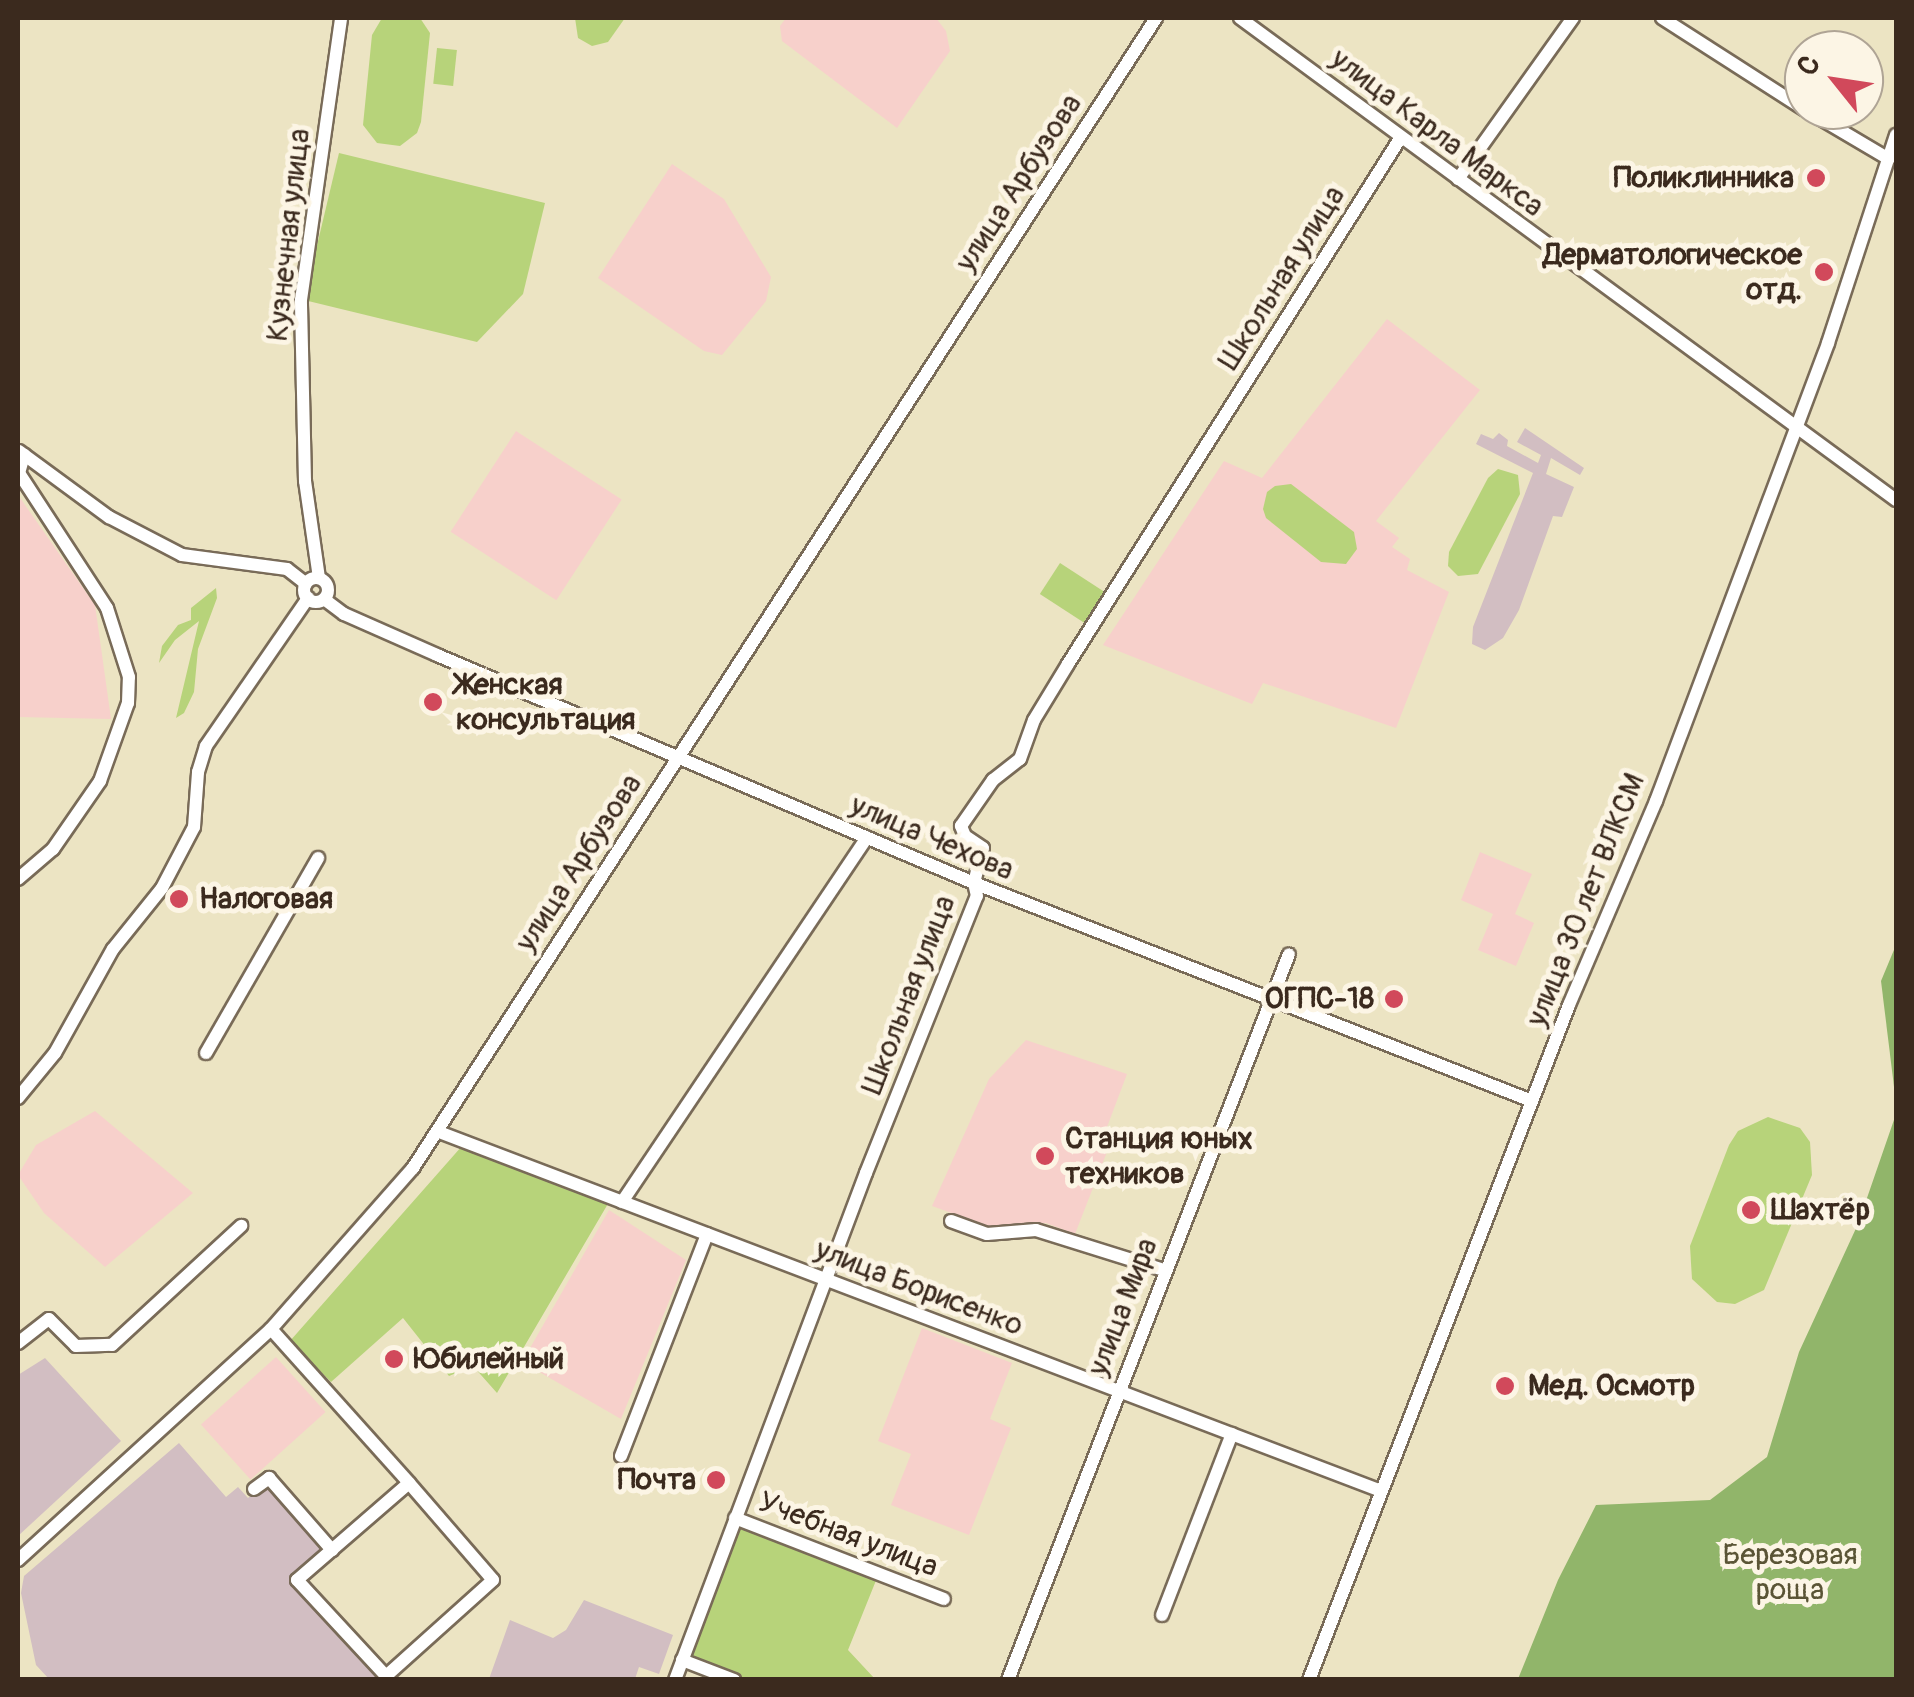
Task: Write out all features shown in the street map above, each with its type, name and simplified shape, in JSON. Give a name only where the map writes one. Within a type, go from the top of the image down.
[{"type":"street","name":"Кузнечная улица","points":[[324,598],[328,586],[311,587],[301,300],[341,18]]},
{"type":"street","name":"улица Арбузова","points":[[18,1560],[270,1329],[382,1206],[439,1132],[676,758],[1156,18]]},
{"type":"street","name":"улица Карла Маркса","points":[[1240,18],[1896,500]]},
{"type":"street","points":[[1458,179],[1573,18]]},
{"type":"street","points":[[1662,18],[1784,96]]},
{"type":"street","points":[[1840,130],[1888,159]]},
{"type":"street","name":"улица 30 лет ВЛКСМ","points":[[1308,1680],[1532,1101],[1656,800],[1796,430],[1896,135]]},
{"type":"street","name":"Школьная улица","points":[[676,1680],[977,896],[974,883],[983,848],[965,836],[961,826],[993,780],[1020,759],[1034,720],[1401,137]]},
{"type":"street","points":[[21,452],[109,518],[182,554],[287,569],[311,587],[320,602],[324,598]]},
{"type":"street","points":[[18,879],[52,849],[100,781],[128,703],[129,677],[107,608],[19,473],[21,452]]},
{"type":"street","points":[[18,1098],[55,1054],[113,949],[162,888],[194,827],[198,772],[206,746],[311,587]]},
{"type":"street","name":"улица Чехова","points":[[324,598],[344,614],[974,883],[1269,1002],[1532,1101]]},
{"type":"street","points":[[622,1202],[867,838]]},
{"type":"street","points":[[206,1053],[318,858]]},
{"type":"street","name":"улица Мира","points":[[1008,1680],[1288,954]]},
{"type":"street","name":"улица Борисенко","points":[[439,1132],[1381,1490]]},
{"type":"street","points":[[951,1220],[986,1234],[1036,1230],[1164,1270]]},
{"type":"street","points":[[18,1342],[49,1320],[76,1346],[112,1345],[241,1226]]},
{"type":"street","points":[[622,1456],[706,1234]]},
{"type":"street","points":[[270,1329],[409,1483],[493,1580],[386,1676],[297,1580],[409,1483]]},
{"type":"street","points":[[1162,1615],[1232,1434]]},
{"type":"street","points":[[254,1489],[269,1478],[332,1550]]},
{"type":"street","name":"Учебная улица","points":[[735,1518],[944,1599]]},
{"type":"street","points":[[682,1660],[734,1680]]},
{"type":"shaded area","points":[[786,18],[936,18],[946,31],[950,51],[897,128],[782,41],[780,26]]},
{"type":"shaded area","points":[[672,164],[724,199],[771,277],[766,301],[722,355],[704,351],[598,278]]},
{"type":"shaded area","points":[[1387,319],[1480,390],[1376,521],[1399,538],[1392,547],[1410,559],[1407,570],[1449,592],[1396,728],[1263,683],[1252,704],[1103,645],[1224,461],[1262,478]]},
{"type":"shaded area","points":[[1525,428],[1584,468],[1580,475],[1551,458],[1546,474],[1574,487],[1562,517],[1553,516],[1519,610],[1503,638],[1485,650],[1472,644],[1473,627],[1533,473],[1476,444],[1481,434],[1493,439],[1499,433],[1508,440],[1507,446],[1538,463],[1541,455],[1517,442]]},
{"type":"shaded area","points":[[516,431],[622,500],[556,600],[451,532]]},
{"type":"shaded area","points":[[18,495],[95,605],[111,719],[18,717]]},
{"type":"shaded area","points":[[1480,852],[1532,874],[1515,914],[1534,923],[1516,966],[1478,950],[1493,914],[1461,900]]},
{"type":"shaded area","points":[[1026,1040],[1127,1074],[1104,1135],[1112,1139],[1075,1234],[1046,1223],[993,1228],[932,1206],[989,1079]]},
{"type":"shaded area","points":[[95,1111],[193,1193],[105,1267],[44,1213],[18,1175],[36,1145]]},
{"type":"shaded area","points":[[609,1210],[686,1260],[621,1419],[522,1362]]},
{"type":"shaded area","points":[[922,1328],[1012,1363],[990,1419],[1011,1428],[969,1535],[891,1505],[911,1454],[878,1441]]},
{"type":"shaded area","points":[[276,1357],[326,1412],[250,1480],[201,1425]]},
{"type":"shaded area","points":[[45,1358],[121,1441],[18,1536],[18,1375]]},
{"type":"shaded area","points":[[179,1443],[226,1497],[238,1487],[248,1498],[265,1484],[327,1550],[294,1579],[386,1679],[49,1679],[36,1665],[21,1593],[24,1576]]},
{"type":"shaded area","points":[[584,1600],[673,1635],[659,1674],[639,1667],[635,1679],[489,1679],[510,1620],[553,1638],[566,1630]]},
{"type":"green space","points":[[382,18],[420,18],[430,33],[421,122],[417,133],[400,146],[377,143],[363,125],[372,35]]},
{"type":"green space","points":[[575,18],[625,18],[608,42],[592,46],[578,38]]},
{"type":"green space","points":[[437,48],[457,50],[453,86],[433,84]]},
{"type":"green space","points":[[339,153],[545,203],[523,294],[477,342],[304,300]]},
{"type":"green space","points":[[1498,469],[1518,475],[1520,494],[1478,574],[1458,576],[1448,566],[1449,552],[1488,478]]},
{"type":"green space","points":[[1291,484],[1354,532],[1357,549],[1346,564],[1321,562],[1266,518],[1263,509],[1267,492],[1275,486]]},
{"type":"green space","points":[[1060,563],[1107,593],[1087,625],[1040,594]]},
{"type":"green space","points":[[216,588],[217,598],[198,649],[194,692],[184,713],[176,718],[199,621],[175,640],[159,663],[162,646],[178,625],[191,620],[191,608]]},
{"type":"green space","points":[[1896,945],[1896,1103],[1881,981]]},
{"type":"green space","name":"Березовая роща","points":[[1896,1114],[1896,1679],[1518,1679],[1558,1580],[1596,1505],[1710,1500],[1767,1457],[1799,1352],[1858,1224]]},
{"type":"green space","name":"Шахтёр","points":[[1768,1117],[1800,1128],[1810,1142],[1812,1175],[1764,1290],[1735,1304],[1717,1302],[1692,1279],[1690,1246],[1729,1145],[1738,1131]]},
{"type":"green space","points":[[462,1146],[609,1202],[497,1393],[473,1366],[449,1376],[403,1318],[331,1382],[290,1341]]},
{"type":"green space","points":[[737,1524],[877,1578],[848,1650],[875,1679],[747,1679],[689,1657]]},
{"type":"place","name":"Поликлинника","points":[[1816,178]]},
{"type":"place","name":"Дерматологическое отд.","points":[[1824,272]]},
{"type":"place","name":"Женская консультация","points":[[433,702]]},
{"type":"place","name":"Налоговая","points":[[179,899]]},
{"type":"place","name":"ОГПС-18","points":[[1394,999]]},
{"type":"place","name":"Станция юных техников","points":[[1045,1156]]},
{"type":"place","name":"Шахтёр","points":[[1751,1210]]},
{"type":"place","name":"Юбилейный","points":[[394,1359]]},
{"type":"place","name":"Мед. Осмотр","points":[[1505,1386]]},
{"type":"place","name":"Почта","points":[[716,1480]]}]
